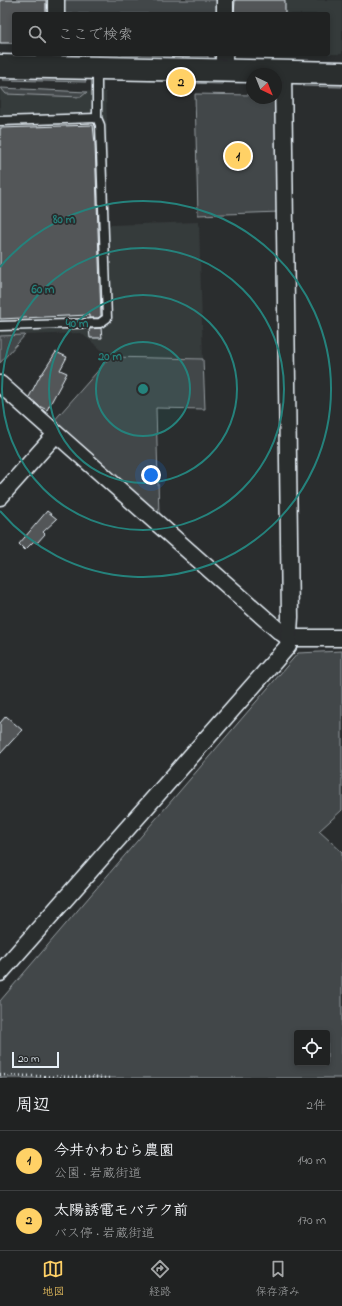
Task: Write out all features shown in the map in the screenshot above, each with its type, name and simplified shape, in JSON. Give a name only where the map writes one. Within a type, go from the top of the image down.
[{"type":"main road","points":[[0,66],[55,60],[97,68],[224,62],[283,71],[342,73]]},
{"type":"street","points":[[56,0],[56,12]]},
{"type":"street","points":[[225,0],[225,12]]},
{"type":"street","points":[[0,973],[288,646],[290,616],[283,71]]},
{"type":"street","points":[[0,384],[289,638],[342,638]]},
{"type":"street","points":[[0,497],[56,434]]},
{"type":"lane","points":[[0,326],[100,323],[107,318],[100,125],[97,118],[97,68]]},
{"type":"lane","points":[[0,121],[97,118]]},
{"type":"path","points":[[0,1074],[109,1078]]},
{"type":"shaded area","points":[[62,0],[219,0],[218,12],[62,12]]},
{"type":"shaded area","points":[[232,0],[342,0],[342,54],[330,54],[330,12],[231,12]]},
{"type":"shaded area","points":[[72,56],[208,56],[208,59]]},
{"type":"shaded area","points":[[3,77],[86,78],[86,82],[3,80]]},
{"type":"shaded area","points":[[184,80],[223,81],[223,84],[184,83]]},
{"type":"shaded area","points":[[303,83],[342,83],[342,87],[303,86]]},
{"type":"shaded area","points":[[0,88],[106,92],[110,225],[199,222],[203,359],[110,357],[81,333],[25,335],[0,363]]},
{"type":"shaded area","points":[[1,88],[87,92],[81,97],[6,94]]},
{"type":"shaded area","points":[[195,94],[246,95],[246,104],[276,104],[280,212],[198,215]]},
{"type":"shaded area","points":[[25,335],[0,363],[0,336]]},
{"type":"shaded area","points":[[110,357],[203,359],[205,409],[156,408],[159,516],[53,422]]},
{"type":"shaded area","points":[[342,651],[342,810],[319,831],[342,852],[342,1078],[0,1078],[0,1001],[298,653]]},
{"type":"building","points":[[0,0],[46,0],[46,12],[12,12],[12,43],[0,43]]},
{"type":"building","points":[[235,0],[285,0],[285,12],[234,12]]},
{"type":"building","points":[[93,125],[95,144],[101,316],[98,318],[89,318],[89,315],[0,319],[0,128]]},
{"type":"building","points":[[101,328],[102,338],[90,338],[89,329]]},
{"type":"building","points":[[56,352],[67,357],[60,370],[67,373],[47,410],[39,406],[29,397],[41,374]]},
{"type":"building","points":[[47,511],[57,519],[43,532],[45,534],[37,543],[34,541],[25,550],[19,544]]},
{"type":"building","points":[[6,716],[22,730],[0,754],[0,723]]},
{"type":"place","name":"太陽誘電モバテク前","points":[[181,82]]},
{"type":"place","name":"今井かわむら農園","points":[[238,156]]}]
